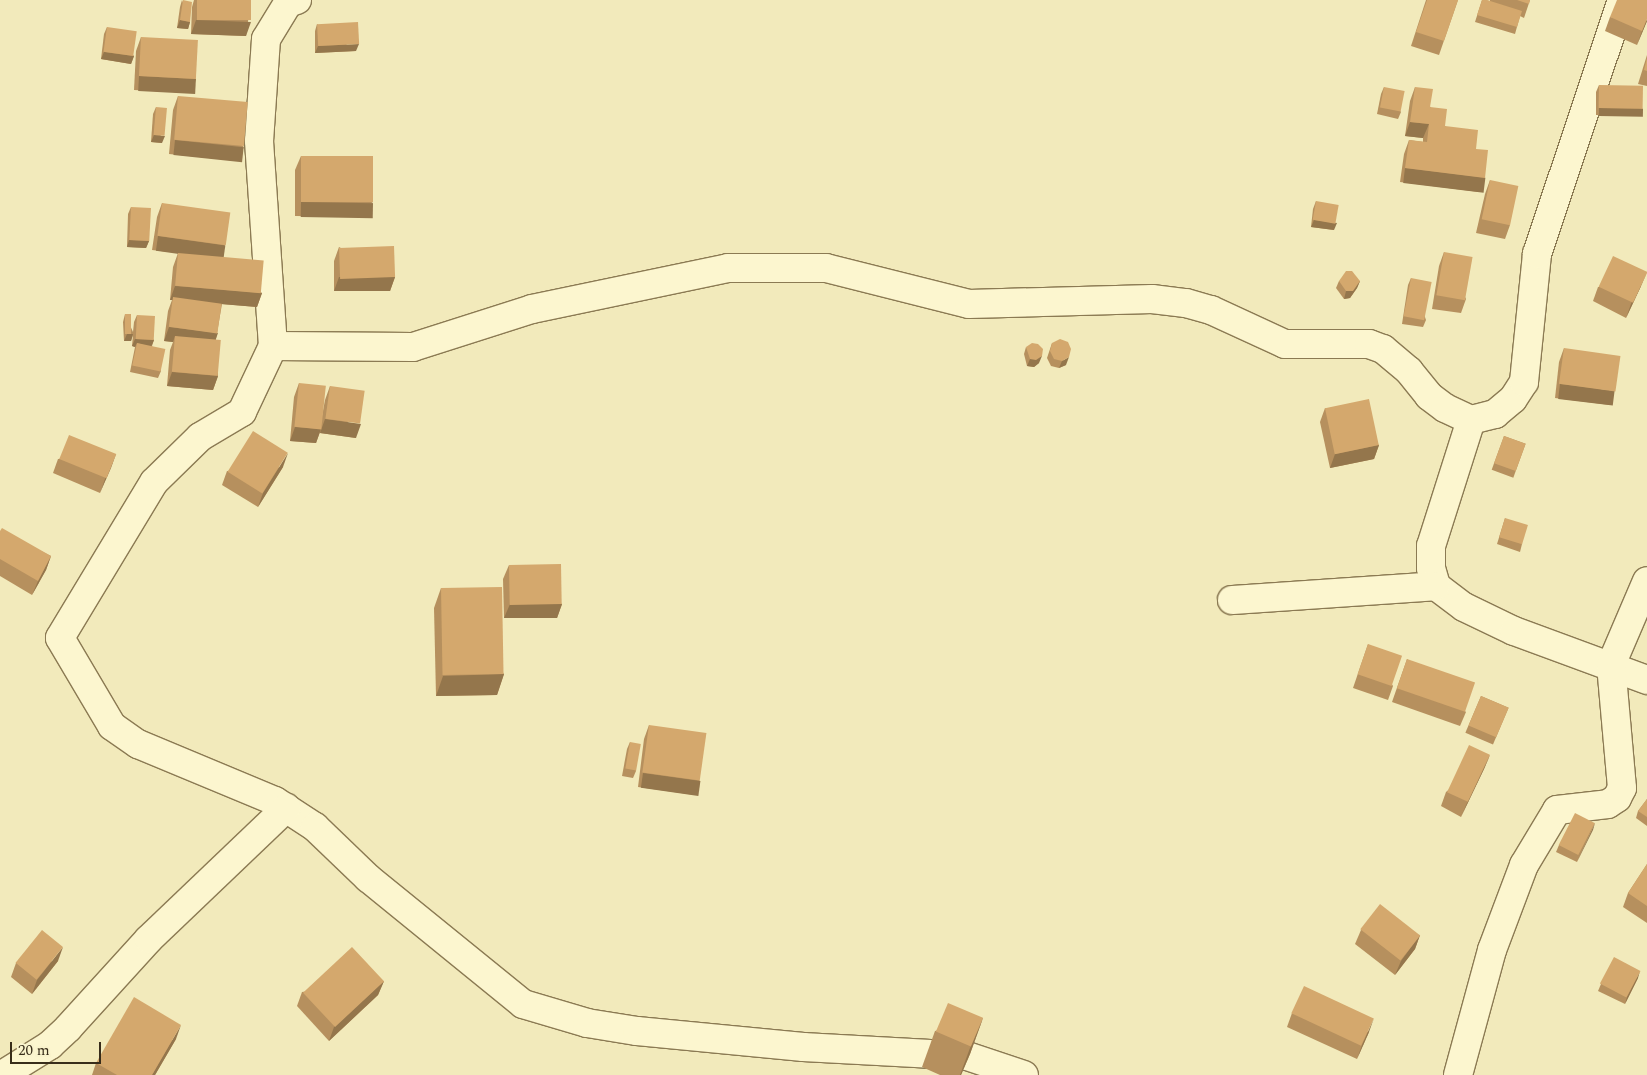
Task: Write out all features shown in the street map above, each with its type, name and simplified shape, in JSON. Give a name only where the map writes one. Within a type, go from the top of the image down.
[{"type":"street","points":[[297,0],[288,3],[266,39],[262,94],[259,141],[274,346],[242,412],[200,437],[154,482],[60,638],[112,726],[138,744],[286,808],[315,827],[368,878],[523,1004],[587,1023],[637,1031],[802,1046],[967,1056],[1024,1075]]},
{"type":"street","points":[[274,346],[413,348],[532,309],[728,268],[826,268],[969,304],[1152,299],[1211,310],[1285,344],[1369,344],[1383,349],[1409,371],[1429,396],[1445,408],[1471,420],[1495,414],[1513,399],[1524,382],[1536,254],[1622,0]]},
{"type":"street","points":[[1471,420],[1431,546],[1431,568],[1436,586],[1464,607],[1514,631],[1611,665],[1647,680]]},
{"type":"street","points":[[1458,1075],[1492,950],[1524,865],[1557,810],[1608,804],[1617,798],[1622,788],[1611,665],[1647,581]]},
{"type":"street","points":[[1232,600],[1436,586]]},
{"type":"street","points":[[2,1075],[50,1045],[68,1028],[149,939],[286,808]]},
{"type":"building","points":[[183,0],[192,2],[190,22],[180,20]]},
{"type":"building","points":[[197,0],[251,0],[251,20],[197,20]]},
{"type":"building","points":[[1427,0],[1458,0],[1444,41],[1416,32]]},
{"type":"building","points":[[1482,0],[1522,11],[1517,27],[1477,15]]},
{"type":"building","points":[[1517,0],[1530,0],[1529,4]]},
{"type":"building","points":[[1617,0],[1647,0],[1647,19],[1642,31],[1610,17]]},
{"type":"building","points":[[358,22],[359,44],[318,46],[317,24]]},
{"type":"building","points":[[107,27],[137,31],[133,56],[104,52]]},
{"type":"building","points":[[141,37],[198,40],[196,79],[139,76]]},
{"type":"building","points":[[1647,58],[1647,71],[1644,70]]},
{"type":"building","points":[[1599,85],[1643,86],[1643,109],[1599,108]]},
{"type":"building","points":[[1384,87],[1405,91],[1401,112],[1380,108]]},
{"type":"building","points":[[1415,87],[1433,89],[1430,107],[1447,109],[1445,126],[1478,130],[1476,149],[1488,150],[1485,178],[1405,168],[1409,140],[1427,142],[1429,124],[1410,122]]},
{"type":"building","points":[[178,96],[248,102],[244,146],[174,140]]},
{"type":"building","points":[[156,107],[167,108],[165,136],[154,135]]},
{"type":"building","points":[[301,156],[373,156],[373,202],[301,202]]},
{"type":"building","points":[[1490,180],[1518,186],[1510,225],[1482,219]]},
{"type":"building","points":[[1316,201],[1339,205],[1335,224],[1313,220]]},
{"type":"building","points":[[162,203],[230,213],[226,245],[157,236]]},
{"type":"building","points":[[131,207],[151,208],[149,241],[129,240]]},
{"type":"building","points":[[394,246],[395,277],[340,279],[339,248]]},
{"type":"building","points":[[1444,252],[1473,257],[1465,300],[1436,295]]},
{"type":"building","points":[[178,253],[264,260],[261,293],[175,286]]},
{"type":"building","points":[[1613,256],[1647,272],[1633,303],[1599,287]]},
{"type":"building","points":[[1346,271],[1352,271],[1360,281],[1353,291],[1346,291],[1339,281]]},
{"type":"building","points":[[1411,278],[1432,282],[1424,320],[1404,316]]},
{"type":"building","points":[[173,297],[222,304],[217,334],[169,327]]},
{"type":"building","points":[[125,314],[131,314],[131,334],[125,334]]},
{"type":"building","points":[[137,315],[155,316],[154,340],[136,339]]},
{"type":"building","points":[[175,336],[221,340],[218,376],[172,372]]},
{"type":"building","points":[[1060,339],[1068,342],[1071,349],[1069,357],[1062,361],[1054,359],[1050,351],[1052,343]]},
{"type":"building","points":[[137,343],[165,349],[161,372],[132,365]]},
{"type":"building","points":[[1032,343],[1038,344],[1043,349],[1042,356],[1036,360],[1030,359],[1026,347]]},
{"type":"building","points":[[1564,348],[1620,356],[1615,392],[1559,384]]},
{"type":"building","points":[[299,383],[326,386],[321,430],[294,427]]},
{"type":"building","points":[[330,386],[365,391],[360,424],[325,419]]},
{"type":"building","points":[[1369,399],[1379,445],[1335,454],[1325,408]]},
{"type":"building","points":[[253,431],[288,453],[262,493],[228,472]]},
{"type":"building","points":[[69,435],[116,454],[107,478],[59,459]]},
{"type":"building","points":[[1504,436],[1526,444],[1516,471],[1494,463]]},
{"type":"building","points":[[1505,518],[1528,525],[1522,544],[1499,537]]},
{"type":"building","points":[[2,528],[51,556],[38,581],[0,559],[0,531]]},
{"type":"building","points":[[561,564],[562,604],[510,605],[509,565]]},
{"type":"building","points":[[502,587],[504,674],[443,675],[441,588]]},
{"type":"building","points":[[1368,644],[1402,656],[1392,686],[1358,674]]},
{"type":"building","points":[[1407,659],[1475,682],[1465,712],[1397,688]]},
{"type":"building","points":[[1481,696],[1509,708],[1496,737],[1468,725]]},
{"type":"building","points":[[649,725],[706,733],[700,781],[642,773]]},
{"type":"building","points":[[630,742],[641,744],[636,770],[625,769]]},
{"type":"building","points":[[1469,745],[1490,755],[1468,802],[1447,792]]},
{"type":"building","points":[[1647,799],[1647,817],[1638,811]]},
{"type":"building","points":[[1575,813],[1595,823],[1578,855],[1559,845]]},
{"type":"building","points":[[1647,864],[1647,906],[1628,893]]},
{"type":"building","points":[[1380,904],[1420,935],[1400,961],[1360,929]]},
{"type":"building","points":[[42,930],[63,947],[37,980],[16,963]]},
{"type":"building","points":[[352,947],[384,981],[335,1027],[303,993]]},
{"type":"building","points":[[1614,957],[1640,971],[1626,998],[1600,983]]},
{"type":"building","points":[[1304,986],[1374,1019],[1361,1046],[1291,1013]]},
{"type":"building","points":[[134,997],[181,1025],[152,1075],[117,1075],[96,1063]]},
{"type":"building","points":[[948,1003],[983,1018],[971,1046],[936,1032]]}]
